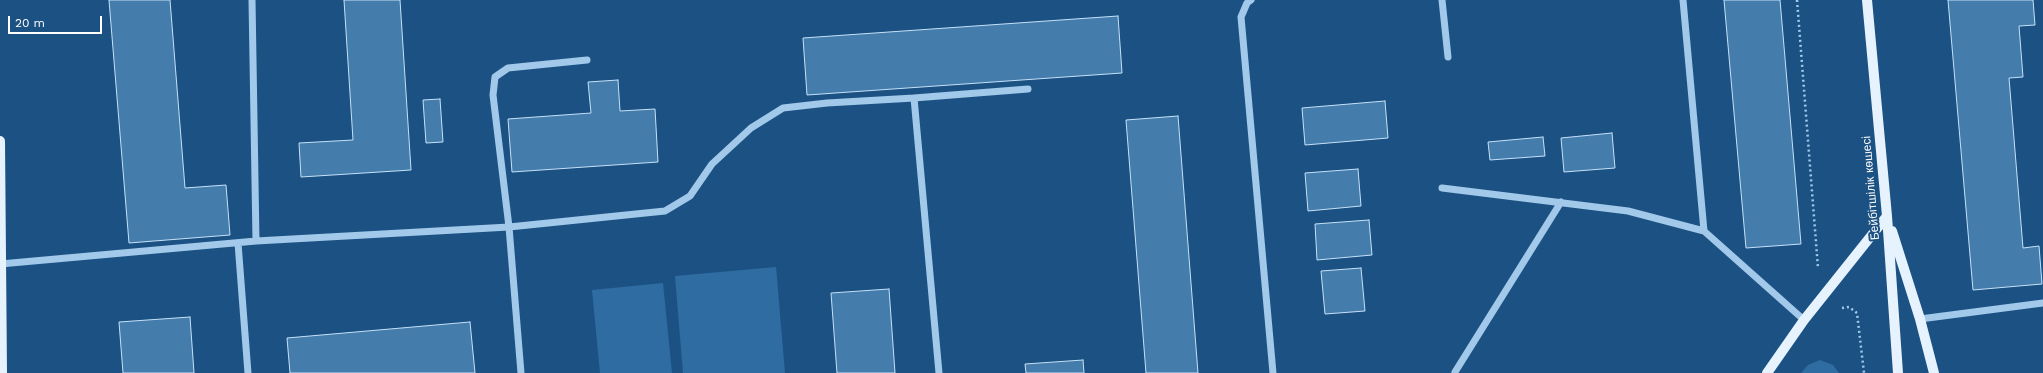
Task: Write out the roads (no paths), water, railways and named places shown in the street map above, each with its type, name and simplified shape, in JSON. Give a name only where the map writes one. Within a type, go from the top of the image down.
[{"type":"main road","name":"Бейбітшілік көшесі","points":[[1867,0],[1887,216],[1898,373]]},
{"type":"main road","points":[[0,141],[2,373]]},
{"type":"main road","points":[[1767,373],[1804,320],[1887,216]]},
{"type":"main road","points":[[1887,216],[1920,319],[1934,373]]},
{"type":"lane","points":[[252,0],[256,241]]},
{"type":"lane","points":[[1251,0],[1247,3],[1241,17],[1273,373]]},
{"type":"lane","points":[[1442,0],[1448,57]]},
{"type":"lane","points":[[1683,0],[1704,231]]},
{"type":"lane","points":[[522,373],[509,227],[493,95],[495,77],[508,68],[587,60]]},
{"type":"lane","points":[[1,264],[256,241],[509,227],[665,211],[690,196],[712,164],[751,128],[783,108],[827,103],[1028,89]]},
{"type":"lane","points":[[914,98],[939,373]]},
{"type":"lane","points":[[1442,188],[1628,211],[1704,231],[1804,320]]},
{"type":"lane","points":[[1455,372],[1561,202]]},
{"type":"lane","points":[[238,243],[248,373]]},
{"type":"lane","points":[[1920,319],[2043,303]]}]
